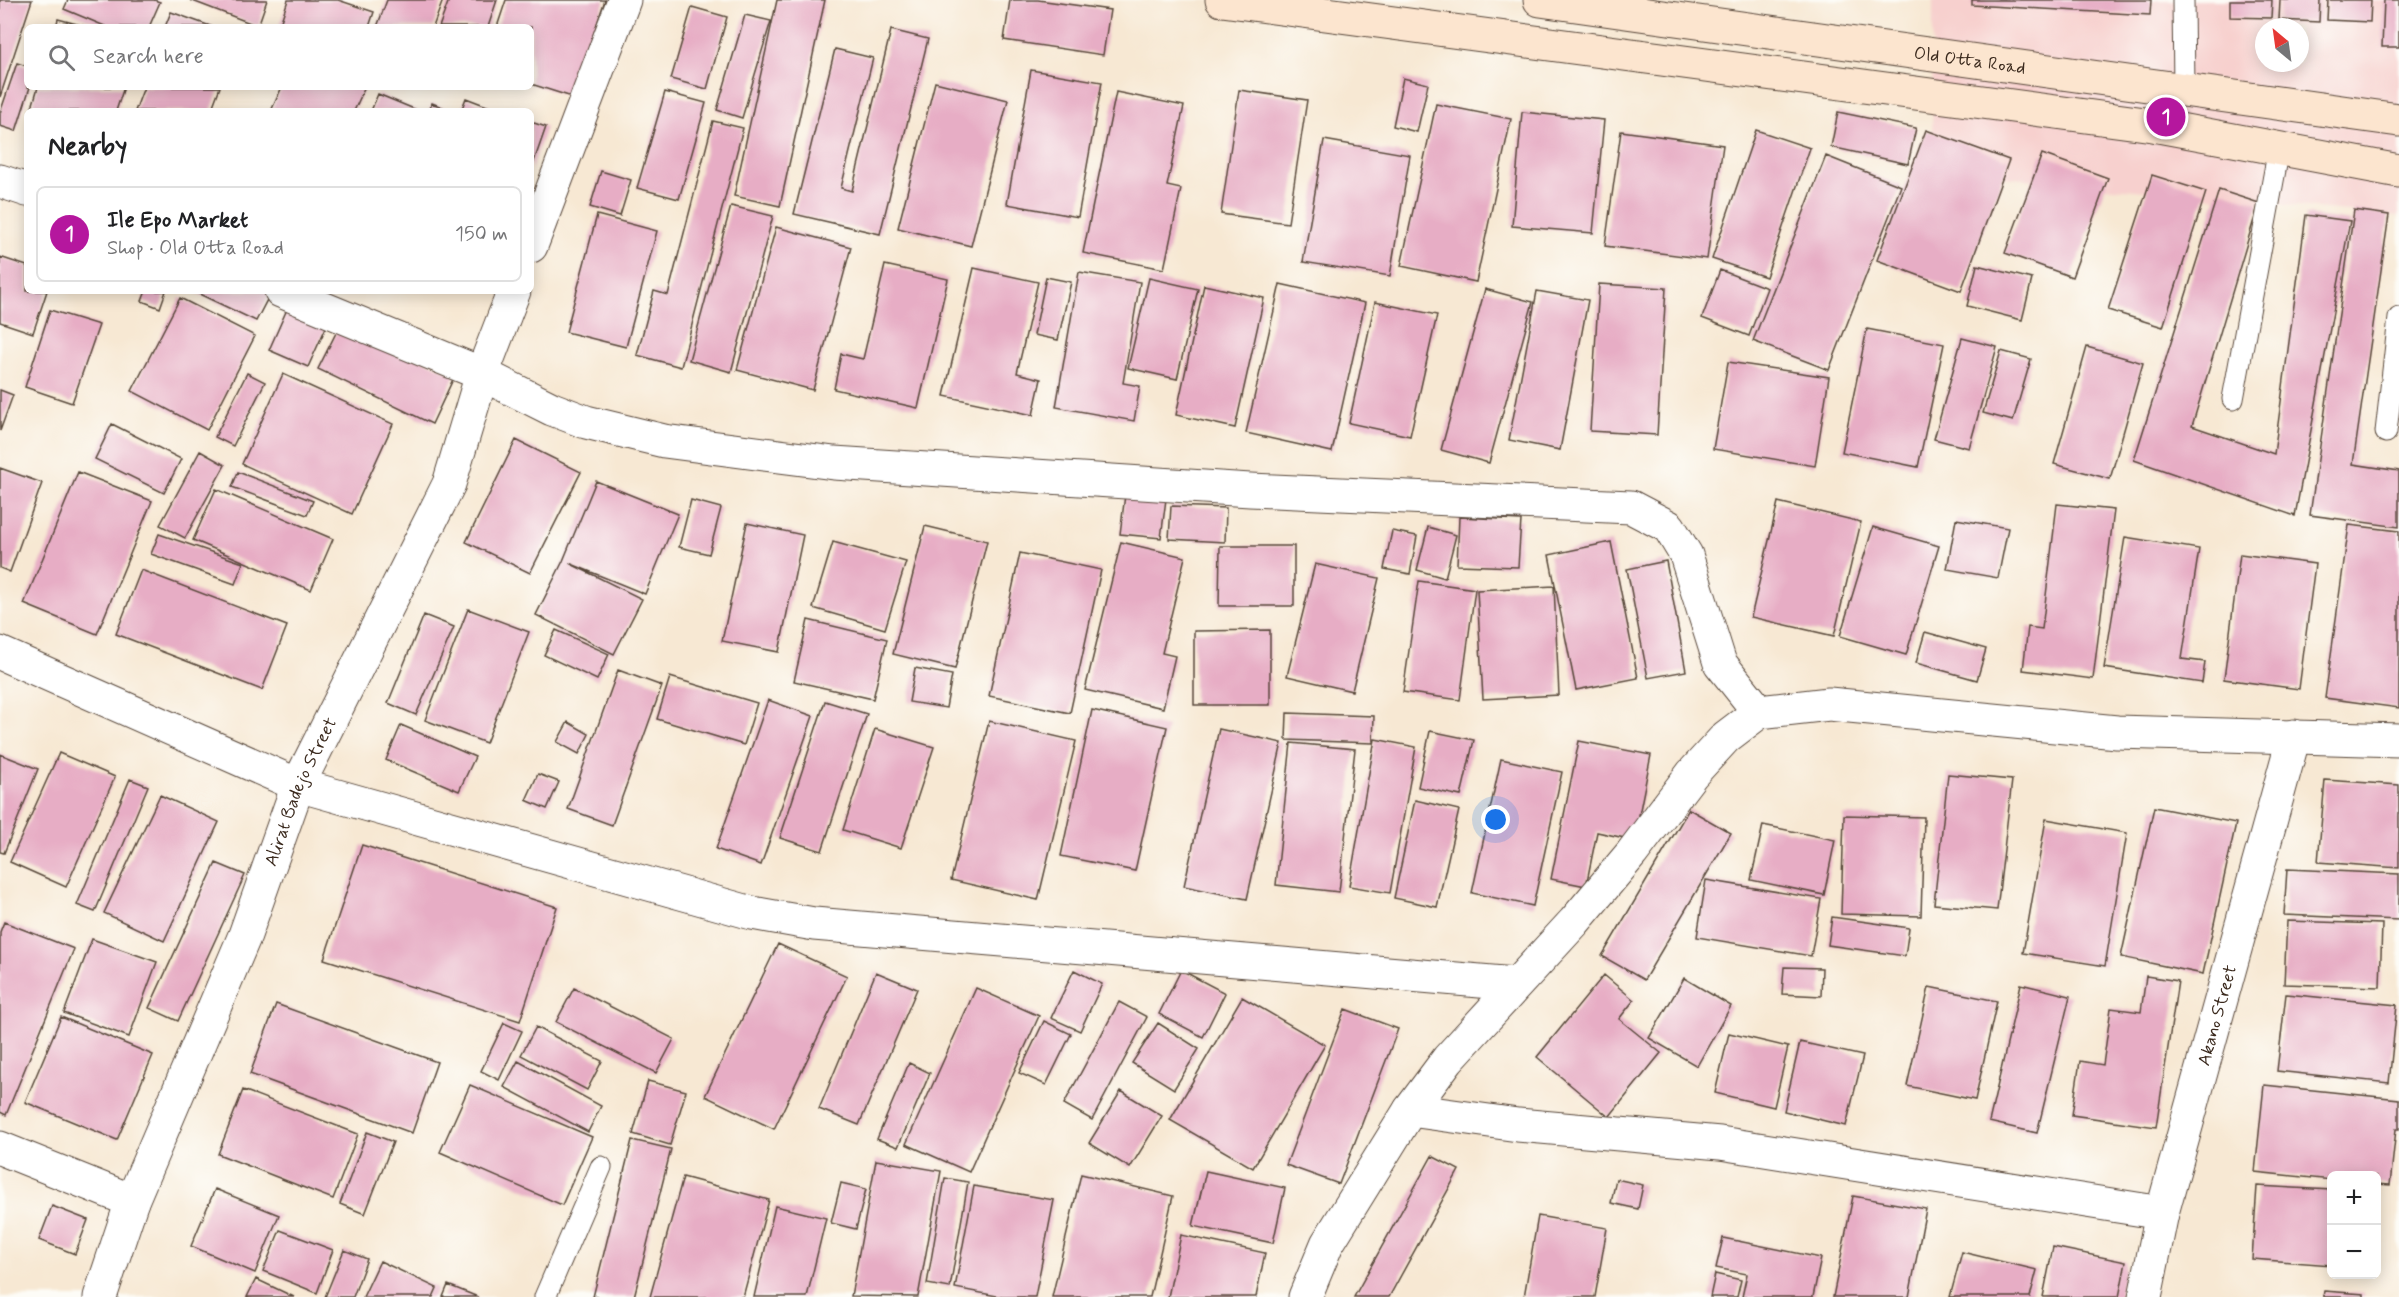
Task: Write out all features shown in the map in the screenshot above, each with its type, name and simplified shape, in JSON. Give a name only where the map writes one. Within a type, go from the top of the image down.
[{"type":"main road","points":[[1222,0],[2142,123],[2399,171]]},
{"type":"main road","name":"Old Otta Road","points":[[1540,0],[2184,88],[2399,120]]},
{"type":"street","points":[[534,238],[624,0]]},
{"type":"street","points":[[0,181],[24,189]]},
{"type":"street","points":[[288,294],[482,374],[542,405],[586,423],[664,441],[834,463],[1250,490],[1630,507],[1669,527],[1686,555],[1720,663],[1760,712]]},
{"type":"street","name":"Alirat Badejo Street","points":[[100,1297],[132,1201],[245,935],[298,786],[449,484],[482,374],[513,294]]},
{"type":"street","points":[[0,653],[298,786],[752,913],[814,924],[1515,984]]},
{"type":"street","points":[[1305,1297],[1327,1244],[1410,1110],[1448,1059],[1574,922],[1632,853],[1692,774],[1726,737],[1760,712],[1829,704],[2116,732],[2399,740]]},
{"type":"street","name":"Akano Street","points":[[2145,1297],[2162,1214],[2295,736]]},
{"type":"street","points":[[1410,1110],[1518,1125],[1720,1143],[2162,1214]]},
{"type":"street","points":[[0,1148],[132,1201]]},
{"type":"lane","points":[[2183,0],[2184,88]]},
{"type":"lane","points":[[2233,399],[2279,148]]},
{"type":"lane","points":[[2386,432],[2399,318]]},
{"type":"lane","points":[[545,1297],[601,1167]]},
{"type":"shaded area","points":[[1933,0],[2399,0],[2399,216],[1932,170]]},
{"type":"building","points":[[0,0],[32,0],[24,24],[0,97]]},
{"type":"building","points":[[68,0],[154,0],[160,2],[150,24],[100,24],[64,9]]},
{"type":"building","points":[[190,0],[267,0],[259,24],[253,24]]},
{"type":"building","points":[[288,0],[338,0],[374,12],[370,24],[280,24]]},
{"type":"building","points":[[387,0],[443,0],[434,24],[378,24]]},
{"type":"building","points":[[449,0],[497,0],[489,24],[440,24]]},
{"type":"building","points":[[506,0],[605,0],[572,97],[534,85],[534,24],[498,24]]},
{"type":"building","points":[[777,0],[825,0],[780,206],[734,196]]},
{"type":"building","points":[[1010,0],[1038,0],[1110,10],[1103,55],[1004,40]]},
{"type":"building","points":[[1972,0],[2151,0],[2150,15],[1972,5]]},
{"type":"building","points":[[2230,0],[2272,0],[2271,18],[2230,17]]},
{"type":"building","points":[[2280,0],[2320,0],[2319,22],[2309,22],[2309,18],[2279,18]]},
{"type":"building","points":[[2328,0],[2371,0],[2370,22],[2327,20]]},
{"type":"building","points":[[2384,0],[2399,0],[2399,47],[2382,47]]},
{"type":"building","points":[[692,7],[727,17],[707,89],[671,79]]},
{"type":"building","points":[[171,12],[205,24],[166,24]]},
{"type":"building","points":[[745,15],[771,21],[742,118],[717,110]]},
{"type":"building","points":[[58,19],[77,24],[57,24]]},
{"type":"building","points":[[891,30],[928,39],[880,234],[794,214],[835,49],[873,58],[841,188],[852,191]]},
{"type":"building","points":[[17,63],[24,65],[24,90],[29,90],[16,131],[0,126],[0,113]]},
{"type":"building","points":[[1031,70],[1102,82],[1078,217],[1007,204]]},
{"type":"building","points":[[1403,78],[1428,84],[1417,132],[1393,126]]},
{"type":"building","points":[[935,82],[1008,100],[971,246],[898,228]]},
{"type":"building","points":[[37,90],[123,90],[117,108],[32,108]]},
{"type":"building","points":[[143,90],[219,90],[212,108],[136,108]]},
{"type":"building","points":[[281,90],[364,90],[355,108],[272,108]]},
{"type":"building","points":[[1239,90],[1307,100],[1288,223],[1221,214]]},
{"type":"building","points":[[665,92],[706,103],[679,199],[637,188]]},
{"type":"building","points":[[1116,92],[1184,106],[1167,186],[1181,189],[1164,269],[1083,253]]},
{"type":"building","points":[[378,94],[412,108],[372,108]]},
{"type":"building","points":[[466,98],[492,108],[462,108]]},
{"type":"building","points":[[432,103],[444,108],[430,108]]},
{"type":"building","points":[[1436,104],[1511,119],[1476,282],[1401,266]]},
{"type":"building","points":[[1522,112],[1604,120],[1593,233],[1512,226]]},
{"type":"building","points":[[1838,112],[1916,128],[1908,164],[1831,147]]},
{"type":"building","points":[[713,121],[743,128],[681,367],[637,355],[654,291],[668,295]]},
{"type":"building","points":[[534,123],[546,127],[534,161]]},
{"type":"building","points":[[1756,130],[1810,148],[1766,277],[1712,259]]},
{"type":"building","points":[[1926,130],[2009,160],[1961,291],[1877,260]]},
{"type":"building","points":[[1621,131],[1723,145],[1707,259],[1605,246]]},
{"type":"building","points":[[1324,140],[1410,155],[1390,276],[1303,262]]},
{"type":"building","points":[[2042,154],[2108,178],[2072,277],[2005,253]]},
{"type":"building","points":[[1826,156],[1901,186],[1829,370],[1753,341]]},
{"type":"building","points":[[601,171],[631,180],[620,216],[590,207]]},
{"type":"building","points":[[2152,175],[2206,192],[2163,327],[2108,310]]},
{"type":"building","points":[[2219,190],[2259,203],[2192,426],[2274,454],[2306,215],[2350,221],[2295,516],[2134,460]]},
{"type":"building","points":[[731,206],[773,216],[731,372],[689,360]]},
{"type":"building","points":[[2354,210],[2389,215],[2353,464],[2399,471],[2399,527],[2310,515]]},
{"type":"building","points":[[597,215],[657,231],[626,347],[566,332]]},
{"type":"building","points":[[776,227],[851,247],[813,390],[737,370]]},
{"type":"building","points":[[0,257],[24,265],[24,294],[46,294],[33,333],[0,322]]},
{"type":"building","points":[[885,265],[948,279],[918,408],[834,389],[841,354],[863,359]]},
{"type":"building","points":[[1977,265],[2032,279],[2022,320],[1967,306]]},
{"type":"building","points":[[974,268],[1038,282],[1017,373],[1041,379],[1033,415],[944,396]]},
{"type":"building","points":[[1720,270],[1767,288],[1749,336],[1702,318]]},
{"type":"building","points":[[1079,272],[1140,282],[1123,383],[1140,386],[1134,421],[1056,407]]},
{"type":"building","points":[[1046,277],[1071,282],[1058,340],[1034,335]]},
{"type":"building","points":[[1149,278],[1198,289],[1177,379],[1128,368]]},
{"type":"building","points":[[1280,284],[1365,303],[1332,452],[1246,433]]},
{"type":"building","points":[[1599,284],[1666,288],[1657,435],[1590,431]]},
{"type":"building","points":[[1204,285],[1264,298],[1235,428],[1176,415]]},
{"type":"building","points":[[1485,289],[1533,302],[1489,463],[1441,450]]},
{"type":"building","points":[[1537,291],[1588,300],[1560,450],[1509,440]]},
{"type":"building","points":[[145,294],[165,294],[160,308],[142,301]]},
{"type":"building","points":[[199,294],[270,294],[256,321]]},
{"type":"building","points":[[180,298],[255,336],[207,430],[132,391]]},
{"type":"building","points":[[1375,302],[1437,315],[1410,436],[1349,423]]},
{"type":"building","points":[[288,307],[327,325],[308,367],[269,350]]},
{"type":"building","points":[[50,310],[99,325],[72,403],[25,387]]},
{"type":"building","points":[[342,321],[455,375],[432,424],[318,369]]},
{"type":"building","points":[[1867,329],[1944,344],[1918,467],[1842,452]]},
{"type":"building","points":[[1962,338],[1997,347],[1969,448],[1934,439]]},
{"type":"building","points":[[2087,347],[2143,363],[2110,479],[2054,464]]},
{"type":"building","points":[[2001,351],[2031,359],[2013,421],[1983,413]]},
{"type":"building","points":[[1728,362],[1829,377],[1815,466],[1713,449]]},
{"type":"building","points":[[247,373],[265,382],[233,446],[215,437]]},
{"type":"building","points":[[283,374],[393,424],[352,514],[242,464]]},
{"type":"building","points":[[0,390],[13,395],[0,431]]},
{"type":"building","points":[[112,424],[181,459],[164,493],[95,459]]},
{"type":"building","points":[[516,440],[581,472],[530,573],[466,542]]},
{"type":"building","points":[[200,451],[225,465],[185,538],[160,525]]},
{"type":"building","points":[[0,468],[42,483],[10,572],[0,568]]},
{"type":"building","points":[[78,472],[152,501],[97,634],[24,604]]},
{"type":"building","points":[[238,472],[313,501],[307,515],[232,487]]},
{"type":"building","points":[[596,481],[678,514],[645,594],[569,563],[642,599],[614,654],[536,615],[563,561]]},
{"type":"building","points":[[216,489],[333,539],[311,590],[193,540]]},
{"type":"building","points":[[1125,495],[1166,499],[1161,538],[1120,534]]},
{"type":"building","points":[[691,500],[721,508],[709,554],[679,547]]},
{"type":"building","points":[[1778,502],[1861,522],[1834,636],[1751,617]]},
{"type":"building","points":[[2057,504],[2114,510],[2093,679],[2023,670],[2028,627],[2042,629]]},
{"type":"building","points":[[1171,506],[1226,508],[1225,542],[1169,539]]},
{"type":"building","points":[[1459,517],[1521,520],[1518,567],[1457,565]]},
{"type":"building","points":[[1956,519],[2008,528],[1998,578],[1947,569]]},
{"type":"building","points":[[747,523],[803,535],[779,652],[722,641]]},
{"type":"building","points":[[2349,525],[2399,531],[2399,708],[2325,698]]},
{"type":"building","points":[[925,526],[987,541],[955,669],[893,654]]},
{"type":"building","points":[[1428,527],[1456,535],[1445,578],[1417,570]]},
{"type":"building","points":[[1873,527],[1939,546],[1906,655],[1840,636]]},
{"type":"building","points":[[1392,531],[1417,536],[1410,574],[1384,569]]},
{"type":"building","points":[[159,534],[243,563],[235,584],[151,554]]},
{"type":"building","points":[[2125,537],[2199,549],[2182,659],[2205,662],[2202,683],[2104,668]]},
{"type":"building","points":[[833,542],[906,562],[885,629],[813,608]]},
{"type":"building","points":[[1121,542],[1185,557],[1162,653],[1175,656],[1163,708],[1085,690]]},
{"type":"building","points":[[1611,542],[1638,678],[1576,690],[1549,555]]},
{"type":"building","points":[[1220,546],[1294,546],[1294,606],[1219,606]]},
{"type":"building","points":[[1020,553],[1101,570],[1070,713],[989,696]]},
{"type":"building","points":[[2240,554],[2315,564],[2299,689],[2224,679]]},
{"type":"building","points":[[1666,561],[1686,671],[1648,678],[1627,569]]},
{"type":"building","points":[[1315,564],[1379,578],[1352,691],[1287,676]]},
{"type":"building","points":[[141,570],[287,626],[262,690],[116,634]]},
{"type":"building","points":[[1419,581],[1475,589],[1460,700],[1403,692]]},
{"type":"building","points":[[1554,586],[1559,695],[1483,699],[1477,590]]},
{"type":"building","points":[[468,609],[529,632],[486,743],[425,720]]},
{"type":"building","points":[[424,615],[454,627],[416,715],[388,703]]},
{"type":"building","points":[[808,620],[887,639],[873,699],[794,681]]},
{"type":"building","points":[[556,630],[609,654],[597,680],[544,655]]},
{"type":"building","points":[[1270,630],[1270,705],[1194,705],[1194,631]]},
{"type":"building","points":[[1925,632],[1986,649],[1977,680],[1916,663]]},
{"type":"building","points":[[915,668],[952,675],[946,708],[909,702]]},
{"type":"building","points":[[618,670],[662,686],[612,825],[568,809]]},
{"type":"building","points":[[670,677],[757,703],[744,745],[657,719]]},
{"type":"building","points":[[768,700],[813,716],[761,865],[716,849]]},
{"type":"building","points":[[825,701],[867,714],[822,851],[780,838]]},
{"type":"building","points":[[1092,710],[1167,727],[1135,871],[1061,856]]},
{"type":"building","points":[[1287,713],[1374,716],[1373,743],[1286,740]]},
{"type":"building","points":[[989,721],[1076,741],[1038,900],[951,880]]},
{"type":"building","points":[[568,722],[589,734],[579,754],[557,742]]},
{"type":"building","points":[[401,725],[475,757],[459,791],[386,760]]},
{"type":"building","points":[[875,729],[934,747],[901,848],[843,830]]},
{"type":"building","points":[[1219,729],[1282,743],[1247,899],[1184,886]]},
{"type":"building","points":[[1430,731],[1474,740],[1461,796],[1418,787]]},
{"type":"building","points":[[1375,739],[1416,747],[1390,893],[1349,886]]},
{"type":"building","points":[[1579,741],[1651,755],[1634,840],[1597,832],[1586,886],[1551,879]]},
{"type":"building","points":[[1291,743],[1355,749],[1339,892],[1276,885]]},
{"type":"building","points":[[59,753],[115,777],[66,887],[10,862]]},
{"type":"building","points":[[0,754],[38,769],[4,853],[0,852]]},
{"type":"building","points":[[1501,759],[1562,772],[1533,906],[1472,893]]},
{"type":"building","points":[[538,774],[559,782],[547,809],[526,800]]},
{"type":"building","points":[[1948,774],[2012,780],[1997,910],[1934,904]]},
{"type":"building","points":[[130,779],[148,786],[95,912],[77,905]]},
{"type":"building","points":[[2325,780],[2399,785],[2399,868],[2318,862]]},
{"type":"building","points":[[160,795],[219,822],[164,941],[104,913]]},
{"type":"building","points":[[1415,800],[1459,810],[1437,907],[1394,898]]},
{"type":"building","points":[[2154,807],[2236,823],[2203,974],[2121,957]]},
{"type":"building","points":[[1689,809],[1731,833],[1644,980],[1602,956]]},
{"type":"building","points":[[1844,815],[1924,817],[1921,916],[1841,914]]},
{"type":"building","points":[[2046,819],[2127,833],[2105,966],[2023,953]]},
{"type":"building","points":[[1763,825],[1835,840],[1824,895],[1751,880]]},
{"type":"building","points":[[362,845],[557,907],[520,1021],[324,959]]},
{"type":"building","points":[[216,863],[245,875],[178,1021],[149,1008]]},
{"type":"building","points":[[2287,869],[2399,874],[2399,920],[2284,915]]},
{"type":"building","points":[[1706,880],[1821,899],[1811,956],[1697,937]]},
{"type":"building","points":[[1832,917],[1909,928],[1905,956],[1828,945]]},
{"type":"building","points":[[2287,921],[2382,924],[2380,987],[2284,984]]},
{"type":"building","points":[[4,922],[74,949],[6,1115],[0,1112],[0,932]]},
{"type":"building","points":[[92,939],[157,962],[129,1037],[64,1013]]},
{"type":"building","points":[[778,944],[847,976],[774,1129],[705,1096]]},
{"type":"building","points":[[1784,967],[1822,968],[1821,996],[1782,994]]},
{"type":"building","points":[[1074,970],[1102,984],[1080,1031],[1051,1018]]},
{"type":"building","points":[[1181,970],[1225,993],[1203,1037],[1159,1014]]},
{"type":"building","points":[[876,972],[917,989],[859,1125],[819,1109]]},
{"type":"building","points":[[1604,975],[1634,1000],[1619,1019],[1661,1053],[1609,1117],[1537,1057]]},
{"type":"building","points":[[2146,976],[2178,981],[2156,1127],[2072,1115],[2080,1061],[2103,1065],[2111,1008],[2141,1012]]},
{"type":"building","points":[[1684,978],[1731,1006],[1697,1066],[1649,1038]]},
{"type":"building","points":[[2021,984],[2070,996],[2037,1133],[1989,1122]]},
{"type":"building","points":[[1929,987],[1997,1001],[1975,1100],[1907,1086]]},
{"type":"building","points":[[574,988],[674,1039],[656,1073],[556,1022]]},
{"type":"building","points":[[976,988],[1039,1016],[969,1172],[906,1144]]},
{"type":"building","points":[[2286,994],[2397,1005],[2389,1083],[2277,1071]]},
{"type":"building","points":[[1242,997],[1325,1045],[1253,1168],[1170,1120]]},
{"type":"building","points":[[1119,1002],[1147,1017],[1092,1120],[1064,1104]]},
{"type":"building","points":[[276,1004],[437,1062],[412,1133],[250,1074]]},
{"type":"building","points":[[1345,1009],[1398,1029],[1339,1184],[1286,1165]]},
{"type":"building","points":[[61,1017],[153,1055],[117,1140],[25,1102]]},
{"type":"building","points":[[1044,1021],[1071,1034],[1046,1085],[1019,1073]]},
{"type":"building","points":[[504,1023],[522,1031],[499,1080],[481,1071]]},
{"type":"building","points":[[1158,1023],[1199,1049],[1174,1089],[1132,1063]]},
{"type":"building","points":[[536,1027],[602,1061],[587,1090],[521,1055]]},
{"type":"building","points":[[1729,1033],[1788,1047],[1774,1107],[1715,1093]]},
{"type":"building","points":[[1800,1042],[1863,1056],[1846,1126],[1784,1111]]},
{"type":"building","points":[[518,1061],[601,1106],[588,1132],[504,1087]]},
{"type":"building","points":[[909,1063],[930,1073],[898,1147],[877,1139]]},
{"type":"building","points":[[648,1081],[686,1091],[670,1145],[633,1134]]},
{"type":"building","points":[[470,1085],[592,1137],[562,1205],[440,1152]]},
{"type":"building","points":[[2264,1085],[2399,1099],[2399,1129],[2396,1129],[2390,1185],[2381,1184],[2381,1171],[2327,1171],[2327,1179],[2255,1172]]},
{"type":"building","points":[[243,1090],[358,1134],[333,1199],[218,1154]]},
{"type":"building","points":[[1121,1091],[1162,1116],[1130,1168],[1089,1143]]},
{"type":"building","points":[[367,1132],[393,1142],[365,1214],[340,1204]]},
{"type":"building","points":[[632,1140],[671,1149],[634,1297],[593,1297]]},
{"type":"building","points":[[1432,1156],[1459,1170],[1389,1297],[1354,1297]]},
{"type":"building","points":[[876,1160],[941,1171],[918,1297],[851,1296]]},
{"type":"building","points":[[1206,1171],[1285,1188],[1273,1243],[1193,1226]]},
{"type":"building","points":[[1081,1174],[1173,1196],[1150,1297],[1052,1297]]},
{"type":"building","points":[[683,1177],[769,1200],[743,1297],[650,1297]]},
{"type":"building","points":[[945,1178],[968,1182],[950,1288],[927,1284]]},
{"type":"building","points":[[1616,1179],[1643,1185],[1638,1209],[1611,1203]]},
{"type":"building","points":[[841,1183],[866,1189],[856,1229],[831,1223]]},
{"type":"building","points":[[974,1186],[1054,1200],[1035,1297],[1002,1297],[955,1288]]},
{"type":"building","points":[[2257,1186],[2327,1190],[2327,1265],[2252,1259]]},
{"type":"building","points":[[215,1189],[279,1215],[255,1273],[191,1246]]},
{"type":"building","points":[[1853,1196],[1926,1209],[1909,1297],[1833,1297]]},
{"type":"building","points":[[52,1206],[88,1220],[75,1254],[39,1240]]},
{"type":"building","points":[[775,1206],[826,1218],[807,1297],[754,1297]]},
{"type":"building","points":[[1538,1216],[1607,1228],[1595,1297],[1524,1297]]},
{"type":"building","points":[[280,1230],[333,1250],[317,1293],[263,1271]]},
{"type":"building","points":[[1181,1235],[1265,1253],[1256,1297],[1168,1297]]},
{"type":"building","points":[[1723,1238],[1821,1258],[1813,1297],[1742,1297],[1747,1274],[1716,1268]]},
{"type":"building","points":[[2053,1247],[2126,1262],[2119,1297],[2043,1297]]},
{"type":"building","points":[[344,1250],[367,1259],[353,1297],[325,1297]]},
{"type":"building","points":[[1962,1252],[2037,1270],[2030,1297],[1950,1297]]},
{"type":"building","points":[[380,1261],[437,1288],[433,1297],[363,1297]]},
{"type":"building","points":[[1715,1274],[1741,1280],[1737,1297],[1710,1297]]},
{"type":"building","points":[[256,1279],[294,1297],[247,1297]]},
{"type":"building","points":[[448,1285],[478,1297],[443,1297]]},
{"type":"building","points":[[2324,1291],[2364,1294],[2364,1297],[2323,1297]]},
{"type":"place","name":"Ile Epo Market","points":[[2166,117]]}]
